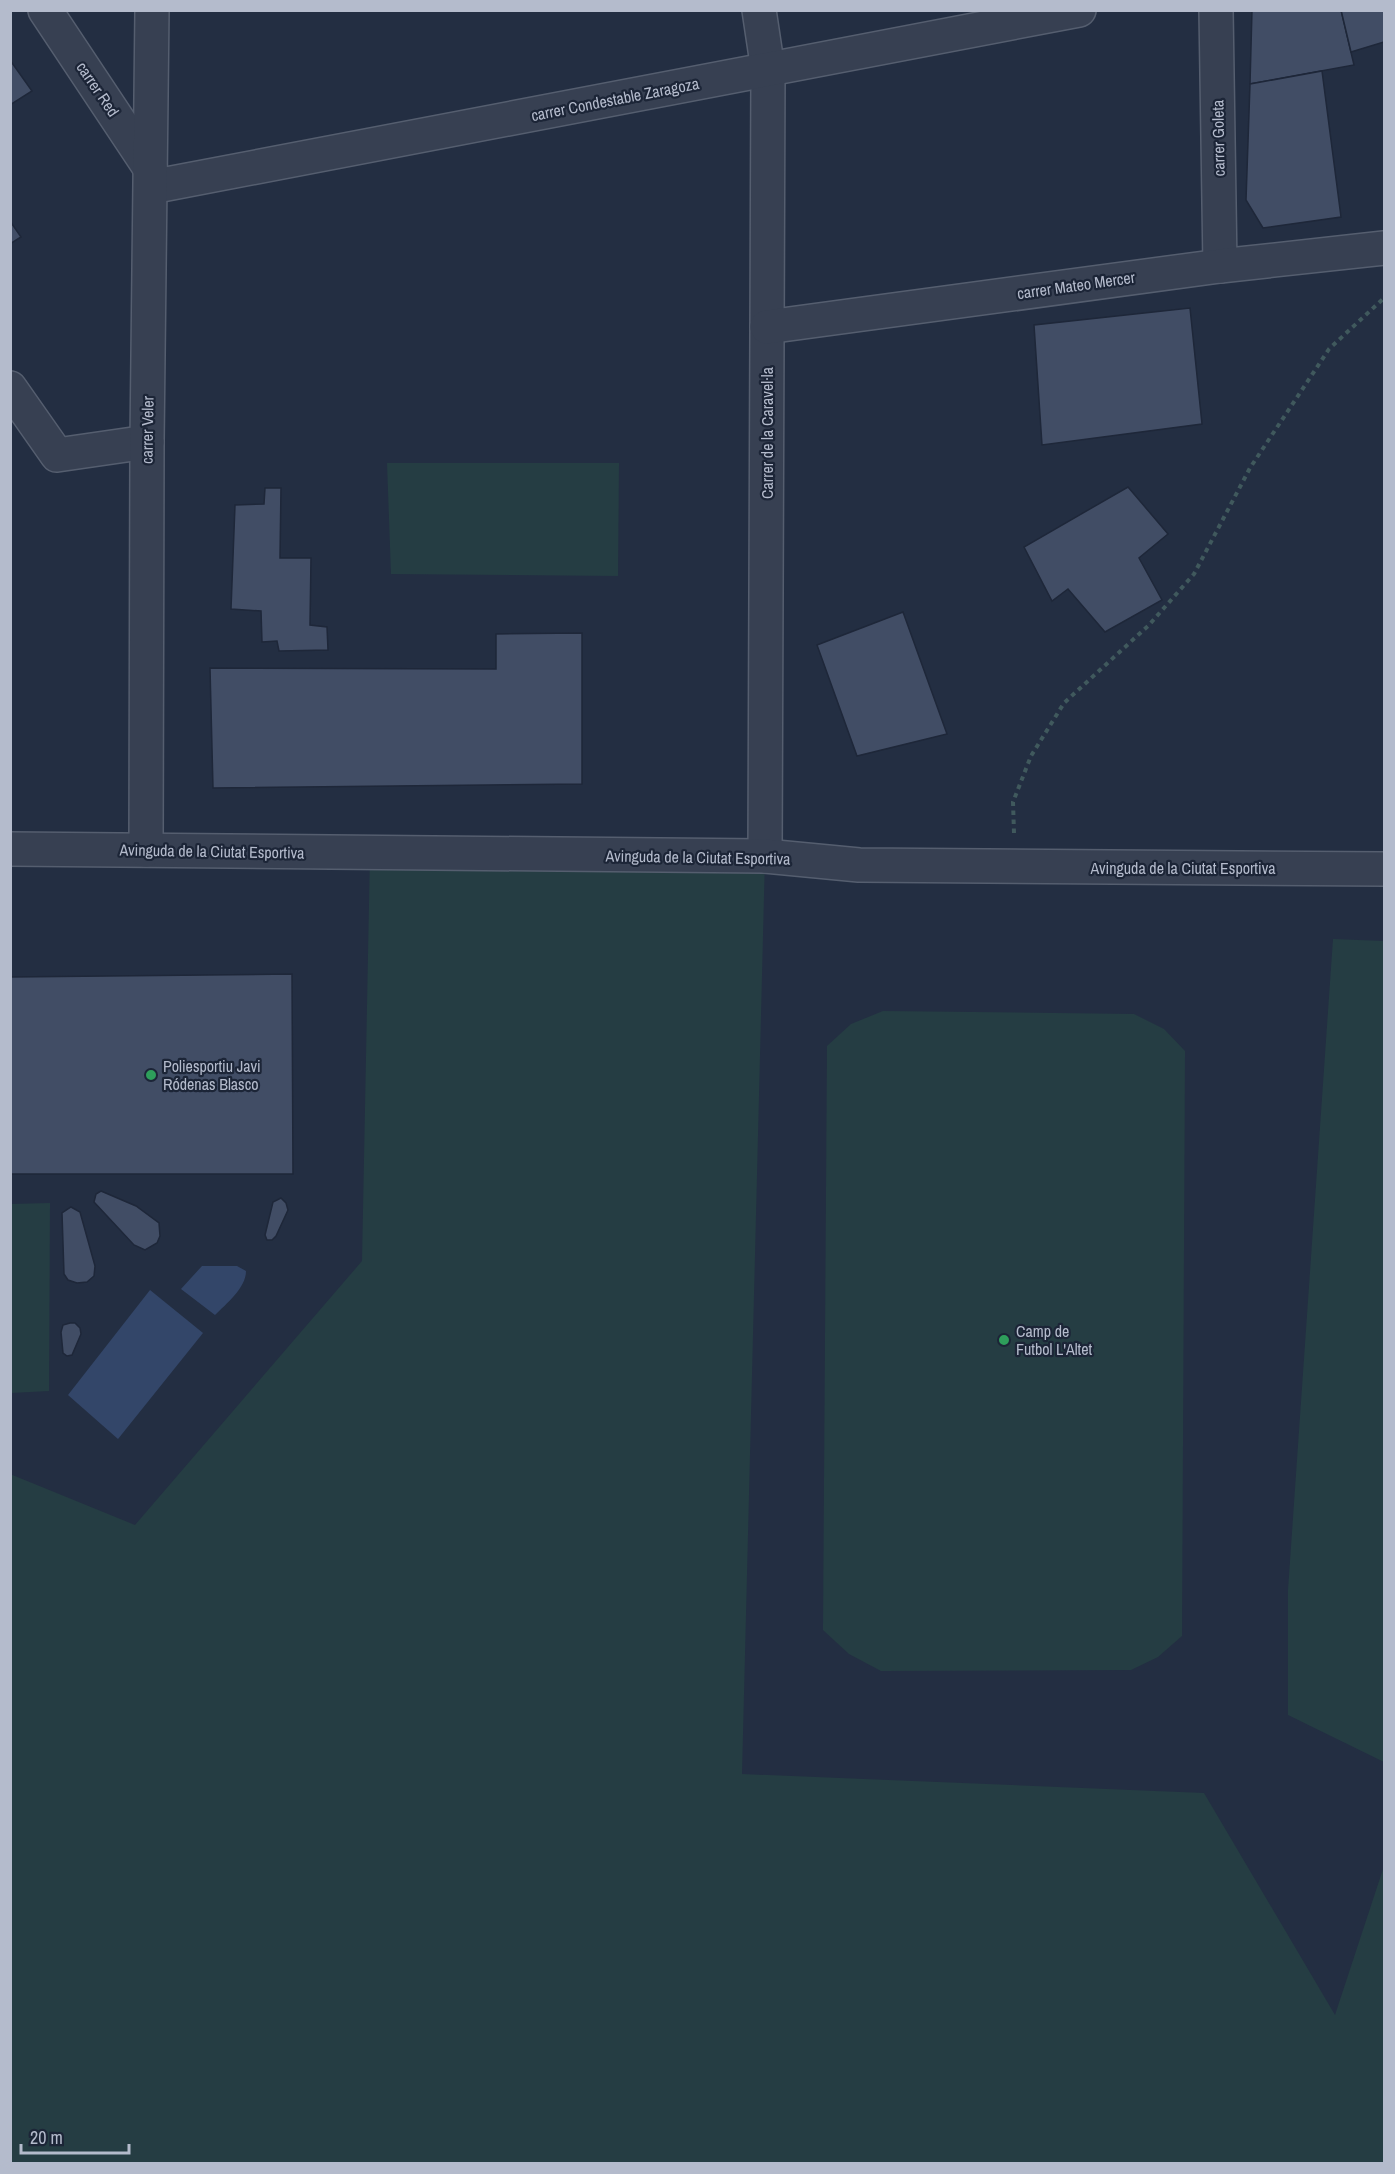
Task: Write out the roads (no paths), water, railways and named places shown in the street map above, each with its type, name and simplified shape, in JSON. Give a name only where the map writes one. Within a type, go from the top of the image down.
[{"type":"street","name":"carrer Red","points":[[45,10],[151,178]]},
{"type":"street","name":"carrer Veler","points":[[146,850],[147,442],[152,10]]},
{"type":"street","name":"Carrer de la Caravel·la","points":[[759,10],[768,70],[765,856]]},
{"type":"street","name":"carrer Condestable Zaragoza","points":[[151,178],[768,70],[1079,10]]},
{"type":"street","name":"carrer Goleta","points":[[1216,10],[1220,266]]},
{"type":"street","name":"carrer Mateo Mercer","points":[[767,327],[1220,266],[1384,248]]},
{"type":"street","points":[[10,388],[57,455],[147,442]]},
{"type":"street","name":"Avinguda de la Ciutat Esportiva","points":[[10,849],[765,856],[859,865],[1384,869]]},
{"type":"water","points":[[202,1266],[237,1266],[246,1271],[243,1284],[215,1315],[181,1289]]},
{"type":"water","points":[[150,1290],[203,1333],[118,1439],[68,1395]]},
{"type":"place","name":"Poliesportiu Javi Ródenas Blasco","points":[[151,1075]]},
{"type":"place","name":"Camp de Futbol L'Altet","points":[[1004,1340]]}]
